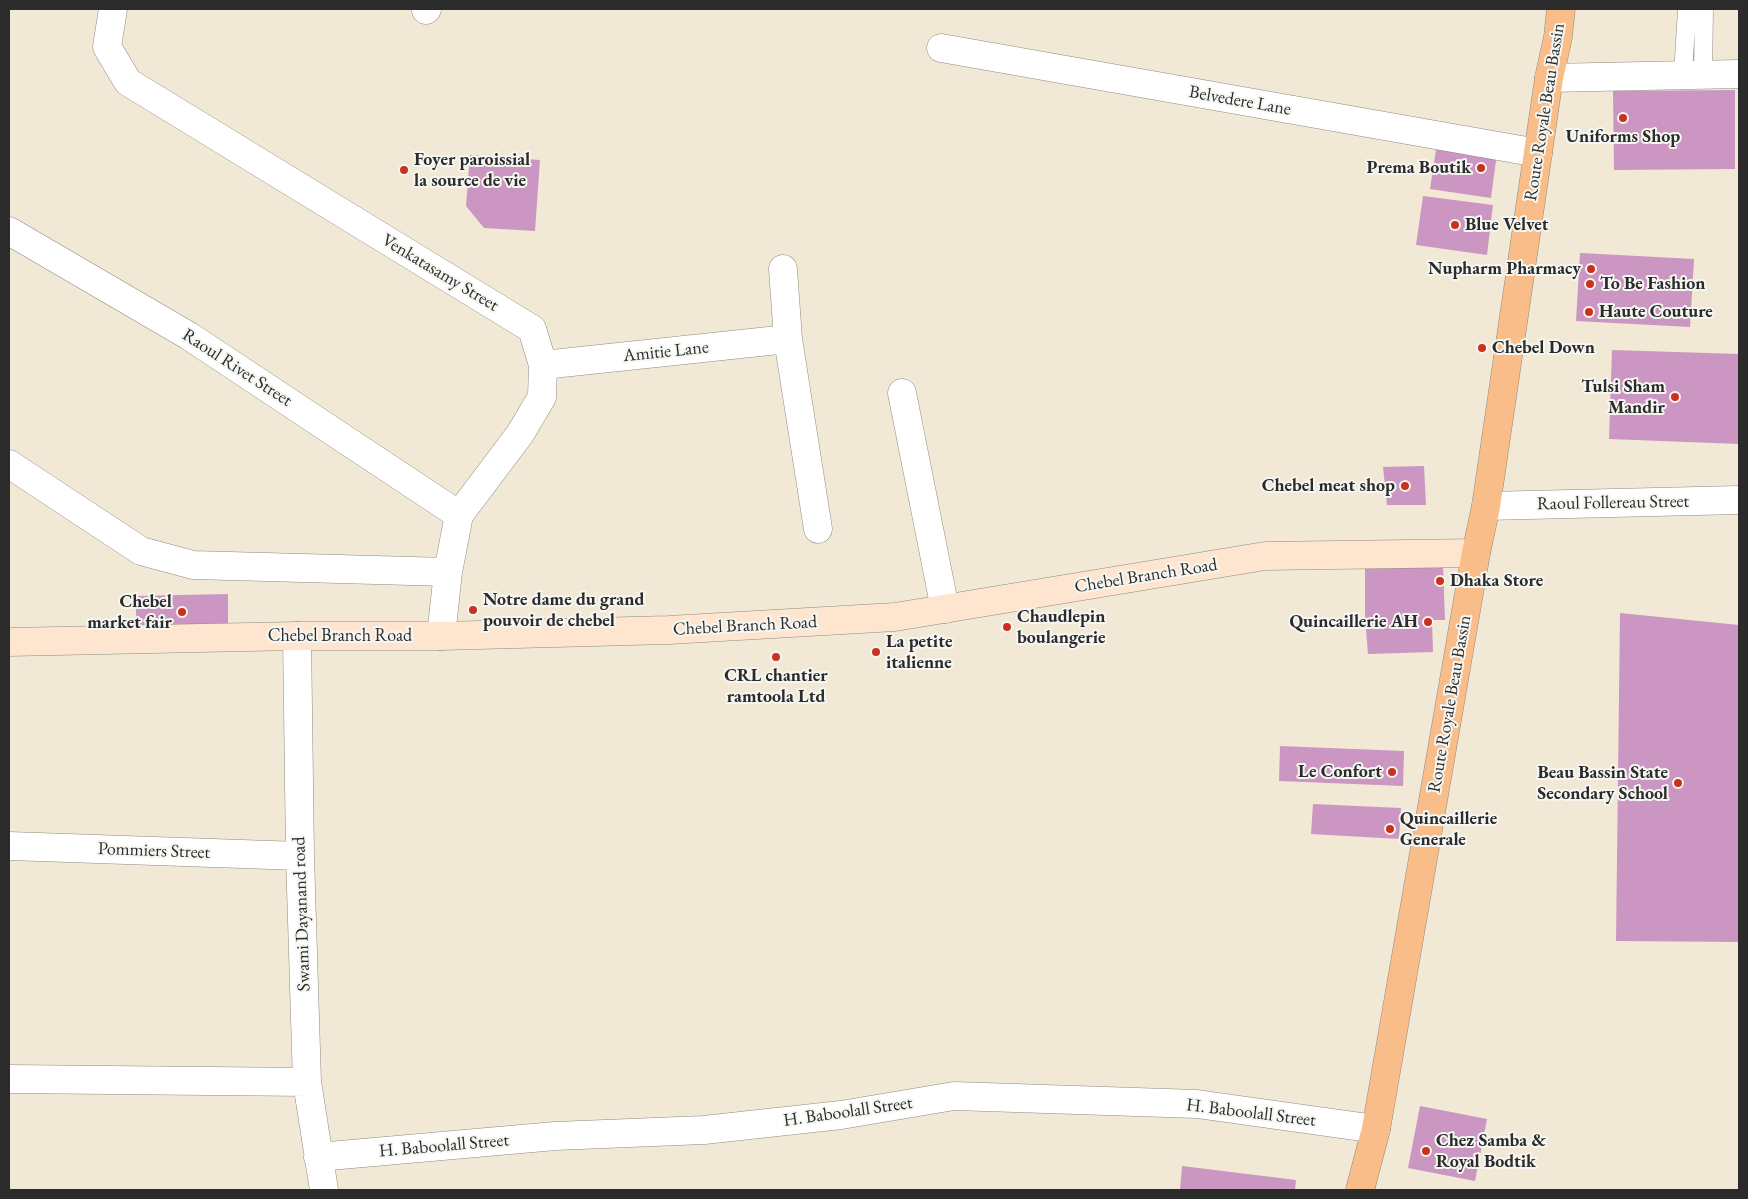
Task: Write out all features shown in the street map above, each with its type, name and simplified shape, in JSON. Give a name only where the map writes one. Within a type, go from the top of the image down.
[{"type":"main road","name":"Route Royale Beau Bassin","points":[[1360,1190],[1376,1129],[1476,553],[1486,506],[1561,9]]},
{"type":"main road","name":"Chebel Branch Road","points":[[9,642],[297,636],[441,636],[679,630],[895,617],[1264,556],[1476,553]]},
{"type":"street","name":"Venkatasamy Street","points":[[113,9],[107,47],[128,82],[532,329],[543,365],[542,398],[520,434],[459,515],[448,572],[441,636]]},
{"type":"street","name":"Belvedere Lane","points":[[941,48],[1538,153]]},
{"type":"street","points":[[1550,78],[1739,74]]},
{"type":"street","name":"Raoul Rivet Street","points":[[9,231],[189,336],[459,515]]},
{"type":"street","points":[[783,270],[788,338],[818,529]]},
{"type":"street","name":"Amitie Lane","points":[[543,365],[788,338]]},
{"type":"street","points":[[902,393],[945,609]]},
{"type":"street","points":[[9,464],[141,551],[194,565],[448,572]]},
{"type":"street","name":"Raoul Follereau Street","points":[[1486,506],[1739,500]]},
{"type":"street","name":"Swami Dayanand road","points":[[297,636],[300,856],[307,1082],[324,1190]]},
{"type":"street","name":"Pommiers Street","points":[[9,846],[300,856]]},
{"type":"street","points":[[9,1079],[307,1082]]},
{"type":"street","name":"H. Baboolall Street","points":[[318,1157],[555,1136],[704,1130],[841,1115],[954,1096],[1197,1104],[1376,1129]]},
{"type":"lane","points":[[1687,9],[1693,75]]},
{"type":"lane","points":[[1693,75],[1704,9]]},
{"type":"building","points":[[1735,90],[1735,169],[1614,170],[1613,91]]},
{"type":"building","points":[[1437,143],[1497,153],[1491,198],[1430,189]]},
{"type":"building","points":[[470,155],[540,160],[535,231],[484,228],[466,206]]},
{"type":"building","name":"Blue Velvet","points":[[1423,196],[1493,205],[1487,255],[1416,245]]},
{"type":"building","points":[[1580,253],[1694,259],[1690,327],[1576,321]]},
{"type":"building","name":"Tulsi Sham Mandir","points":[[1612,350],[1739,354],[1739,444],[1609,439]]},
{"type":"building","name":"Chebel meat shop","points":[[1424,466],[1426,505],[1387,505],[1383,467]]},
{"type":"building","points":[[1443,564],[1445,620],[1432,620],[1433,652],[1368,654],[1365,618],[1365,567]]},
{"type":"building","name":"Chebel market fair","points":[[228,594],[228,628],[137,629],[135,596]]},
{"type":"building","name":"Beau Bassin State Secondary School","points":[[1620,613],[1739,625],[1739,942],[1616,941]]},
{"type":"building","points":[[1280,746],[1404,751],[1403,786],[1279,781]]},
{"type":"building","points":[[1313,804],[1401,808],[1399,839],[1311,834]]},
{"type":"building","points":[[1420,1106],[1487,1119],[1475,1181],[1408,1168]]},
{"type":"building","points":[[1182,1166],[1296,1180],[1295,1190],[1180,1190]]},
{"type":"place","name":"Uniforms Shop","points":[[1623,118]]},
{"type":"place","name":"Prema Boutik","points":[[1481,168]]},
{"type":"place","name":"Foyer paroissial la source de vie","points":[[404,170]]},
{"type":"place","name":"Blue Velvet","points":[[1455,225]]},
{"type":"place","name":"Nupharm Pharmacy","points":[[1591,269]]},
{"type":"place","name":"To Be Fashion","points":[[1590,284]]},
{"type":"place","name":"Haute Couture","points":[[1589,312]]},
{"type":"place","name":"Chebel Down","points":[[1482,348]]},
{"type":"place","name":"Tulsi Sham Mandir","points":[[1675,397]]},
{"type":"place","name":"Chebel meat shop","points":[[1405,486]]},
{"type":"place","name":"Dhaka Store","points":[[1440,581]]},
{"type":"place","name":"Notre dame du grand pouvoir de chebel","points":[[473,610]]},
{"type":"place","name":"Chebel market fair","points":[[182,612]]},
{"type":"place","name":"Quincaillerie AH","points":[[1428,622]]},
{"type":"place","name":"Chaudlepin boulangerie","points":[[1007,627]]},
{"type":"place","name":"La petite italienne","points":[[876,652]]},
{"type":"place","name":"CRL chantier ramtoola Ltd","points":[[776,657]]},
{"type":"place","name":"Le Confort","points":[[1392,772]]},
{"type":"place","name":"Beau Bassin State Secondary School","points":[[1678,783]]},
{"type":"place","name":"Quincaillerie Generale","points":[[1390,829]]},
{"type":"place","name":"Chez Samba & Royal Bodtik","points":[[1426,1151]]}]
